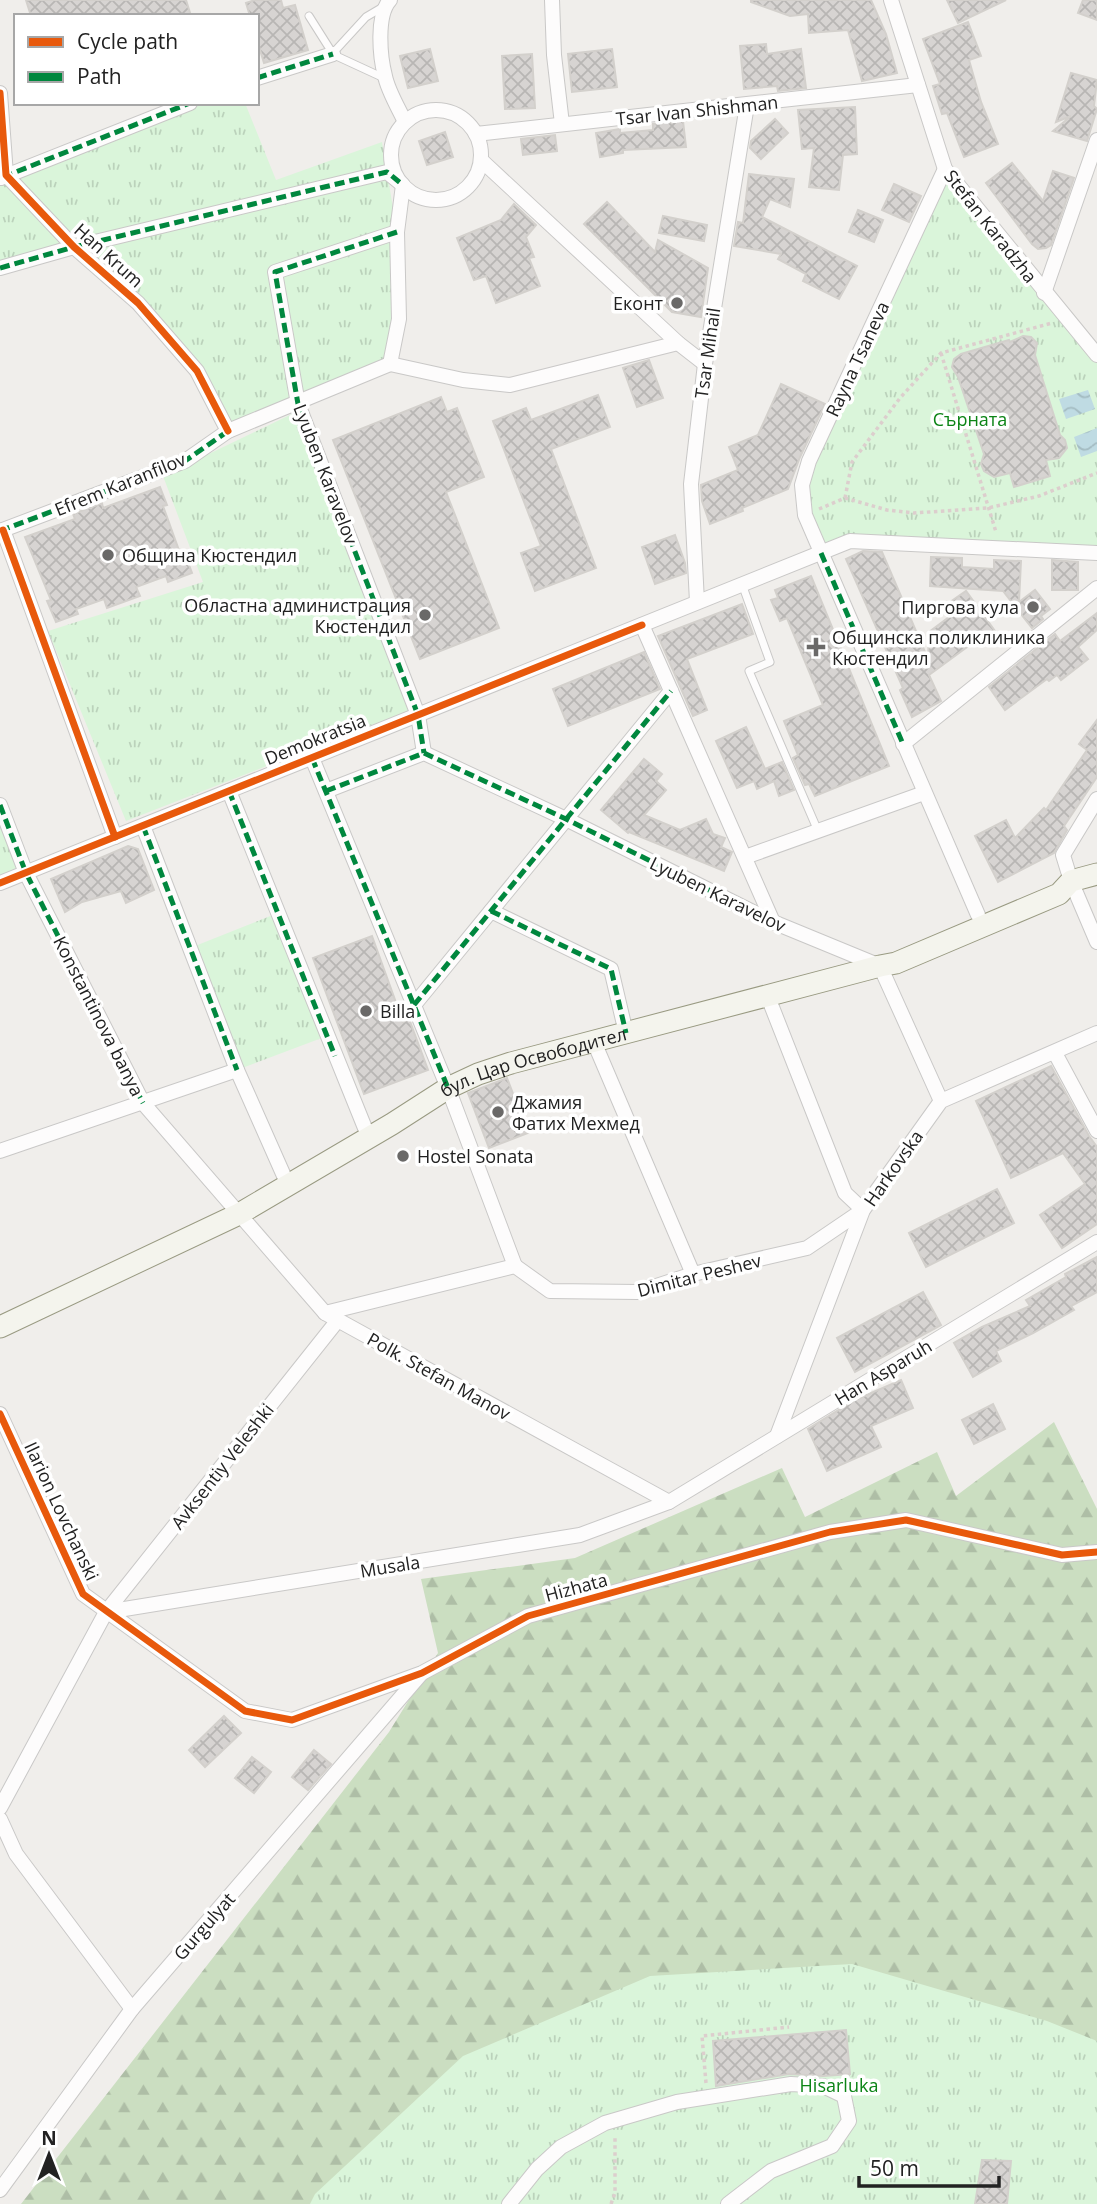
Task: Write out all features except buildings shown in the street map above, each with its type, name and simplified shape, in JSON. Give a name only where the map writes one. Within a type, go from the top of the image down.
[{"type":"main road","name":"бул. Цар Освободител","points":[[0,1327],[239,1214],[448,1088],[478,1074],[880,965],[896,963],[1059,894],[1071,881],[1097,874]]},
{"type":"main road","points":[[880,965],[892,952],[1053,882],[1071,881]]},
{"type":"street","points":[[552,0],[554,55],[562,124]]},
{"type":"street","name":"Stefan Karadzha","points":[[891,0],[945,169],[1097,355]]},
{"type":"street","points":[[387,3],[380,39],[385,78],[405,122]]},
{"type":"street","points":[[259,77],[332,54]]},
{"type":"street","name":"Tsar Ivan Shishman","points":[[476,134],[918,85]]},
{"type":"street","points":[[0,93],[3,177],[185,105]]},
{"type":"street","name":"Tsar Mihail","points":[[697,603],[691,484],[705,364],[747,106]]},
{"type":"street","points":[[0,268],[74,247],[387,172],[403,185],[415,194],[428,199],[450,197],[468,186],[477,174],[481,147],[476,134],[463,119],[444,110],[416,114],[405,122],[396,133],[391,153],[395,174],[403,185],[397,232],[399,319],[390,364],[463,380],[510,385],[678,343]]},
{"type":"street","points":[[1044,293],[1097,140]]},
{"type":"street","points":[[481,160],[678,343],[705,364]]},
{"type":"street","name":"Rayna Tsaneva","points":[[945,169],[810,461],[802,485],[805,515],[978,915]]},
{"type":"street","name":"Han Krum","points":[[3,177],[74,247],[138,303],[197,371],[229,431]]},
{"type":"street","name":"Lyuben Karavelov","points":[[397,232],[275,272],[298,404],[418,715],[424,753],[566,819],[773,922],[880,965]]},
{"type":"street","name":"Efrem Karanfilov","points":[[2,530],[185,461],[229,431],[390,364]]},
{"type":"street","points":[[2,530],[115,837]]},
{"type":"street","name":"Demokratsia","points":[[0,883],[850,541],[1097,553]]},
{"type":"street","points":[[903,744],[1097,588]]},
{"type":"street","points":[[642,625],[773,922]]},
{"type":"street","points":[[414,1005],[671,691]]},
{"type":"street","points":[[326,791],[424,753]]},
{"type":"street","points":[[312,758],[448,1088],[515,1266],[331,1317]]},
{"type":"street","points":[[229,791],[369,1138]]},
{"type":"street","points":[[745,857],[925,793]]},
{"type":"street","points":[[1097,799],[1063,855],[1097,943]]},
{"type":"street","name":"Konstantinova banya","points":[[0,806],[26,873],[143,1103],[239,1214]]},
{"type":"street","points":[[143,826],[237,1070],[288,1185]]},
{"type":"street","points":[[491,911],[611,969],[626,1033]]},
{"type":"street","points":[[880,965],[941,1101],[1097,1033]]},
{"type":"street","points":[[768,997],[845,1193],[863,1210]]},
{"type":"street","points":[[594,1042],[693,1274]]},
{"type":"street","points":[[1055,1053],[1097,1131]]},
{"type":"street","points":[[0,1151],[237,1070]]},
{"type":"street","name":"Harkovska","points":[[777,1437],[863,1210],[941,1101]]},
{"type":"street","name":"Dimitar Peshev","points":[[515,1266],[551,1291],[638,1292],[693,1274],[807,1248],[863,1210]]},
{"type":"street","name":"Polk. Stefan Manov","points":[[239,1214],[331,1317],[669,1502]]},
{"type":"street","name":"Han Asparuh","points":[[669,1502],[1097,1242]]},
{"type":"street","name":"Avksentiy Veleshki","points":[[0,1808],[106,1612],[331,1317]]},
{"type":"street","name":"Ilarion Lovchanski","points":[[0,1414],[83,1594],[106,1612]]},
{"type":"street","name":"Musala","points":[[106,1612],[580,1535],[669,1502]]},
{"type":"street","name":"Hizhata","points":[[106,1612],[245,1711],[292,1720],[422,1673],[528,1616],[830,1532],[906,1520],[1062,1555],[1097,1552]]},
{"type":"street","name":"Gurgulyat","points":[[0,2190],[132,2009],[422,1673]]},
{"type":"street","points":[[0,1819],[16,1854],[132,2009]]},
{"type":"street","points":[[509,2204],[537,2169],[561,2147],[615,2119],[677,2102],[791,2084],[823,2087],[844,2096],[849,2121],[832,2147],[771,2171],[727,2204]]},
{"type":"lane","points":[[296,62],[332,54],[366,18],[387,3]]},
{"type":"lane","points":[[309,16],[332,54],[385,78]]},
{"type":"lane","points":[[742,584],[770,662],[749,671],[818,831]]},
{"type":"path","points":[[845,498],[852,462],[900,398],[941,353],[1067,319]]},
{"type":"path","points":[[941,353],[1000,547]]},
{"type":"path","points":[[805,515],[845,498],[887,510],[914,513],[988,508],[1039,496],[1097,473]]},
{"type":"path","points":[[704,2067],[702,2036],[789,2027]]},
{"type":"path","points":[[611,2204],[615,2193],[615,2119]]},
{"type":"green space","points":[[198,105],[246,105],[276,180],[382,142],[397,232],[390,364],[228,431],[197,371],[74,247],[0,268],[0,178]]},
{"type":"green space","name":"Сърната","points":[[945,169],[1097,363],[1097,553],[850,541],[821,553],[805,515],[809,461]]},
{"type":"green space","points":[[294,413],[410,710],[126,821],[48,631],[203,582],[163,476]]},
{"type":"green space","points":[[0,805],[26,873],[0,883]]},
{"type":"green space","points":[[278,913],[327,1036],[237,1070],[190,948]]},
{"type":"green space","points":[[1054,1422],[1097,1509],[1097,2204],[21,2204],[389,1732],[438,1653],[421,1579],[575,1558],[782,1468],[805,1517],[937,1452],[956,1496]]},
{"type":"green space","name":"Hisarluka","points":[[852,1964],[1047,2021],[1097,2041],[1097,2204],[310,2204],[315,2194],[463,2056],[650,1976]]},
{"type":"water","points":[[1088,390],[1095,409],[1066,419],[1059,399]]},
{"type":"water","points":[[1097,428],[1097,451],[1081,457],[1074,437]]},
{"type":"marked path","points":[[259,77],[333,54]]},
{"type":"marked path","points":[[3,177],[185,105]]},
{"type":"marked path","points":[[0,268],[74,247],[387,172],[403,185]]},
{"type":"marked path","points":[[397,232],[275,272],[298,404],[418,715],[424,753]]},
{"type":"marked path","points":[[0,531],[185,461],[228,431],[227,428]]},
{"type":"marked path","points":[[821,553],[903,744]]},
{"type":"marked path","points":[[414,1005],[671,691]]},
{"type":"marked path","points":[[326,791],[424,753],[566,819],[773,922]]},
{"type":"marked path","points":[[312,758],[448,1088]]},
{"type":"marked path","points":[[229,791],[335,1056]]},
{"type":"marked path","points":[[0,805],[26,873],[143,1103]]},
{"type":"marked path","points":[[143,826],[237,1070]]},
{"type":"marked path","points":[[491,911],[611,969],[626,1033]]},
{"type":"cycle path","points":[[0,93],[6,175],[74,247],[138,303],[197,371],[228,431]]},
{"type":"cycle path","points":[[3,530],[115,837]]},
{"type":"cycle path","points":[[0,883],[642,625]]},
{"type":"cycle path","points":[[0,1414],[83,1594],[245,1711],[292,1720],[422,1673],[528,1616],[830,1532],[906,1520],[1062,1555],[1097,1552]]},
{"type":"place","name":"Еконт","points":[[677,303]]},
{"type":"place","name":"Община Кюстендил","points":[[108,555]]},
{"type":"place","name":"Пиргова кула","points":[[1033,607]]},
{"type":"place","name":"Областна администрация Кюстендил","points":[[425,615]]},
{"type":"place","name":"Общинска поликлиника Кюстендил","points":[[816,647]]},
{"type":"place","name":"Billa","points":[[366,1011]]},
{"type":"place","name":"Джамия Фатих Мехмед","points":[[498,1112]]},
{"type":"place","name":"Hostel Sonata","points":[[403,1156]]}]
